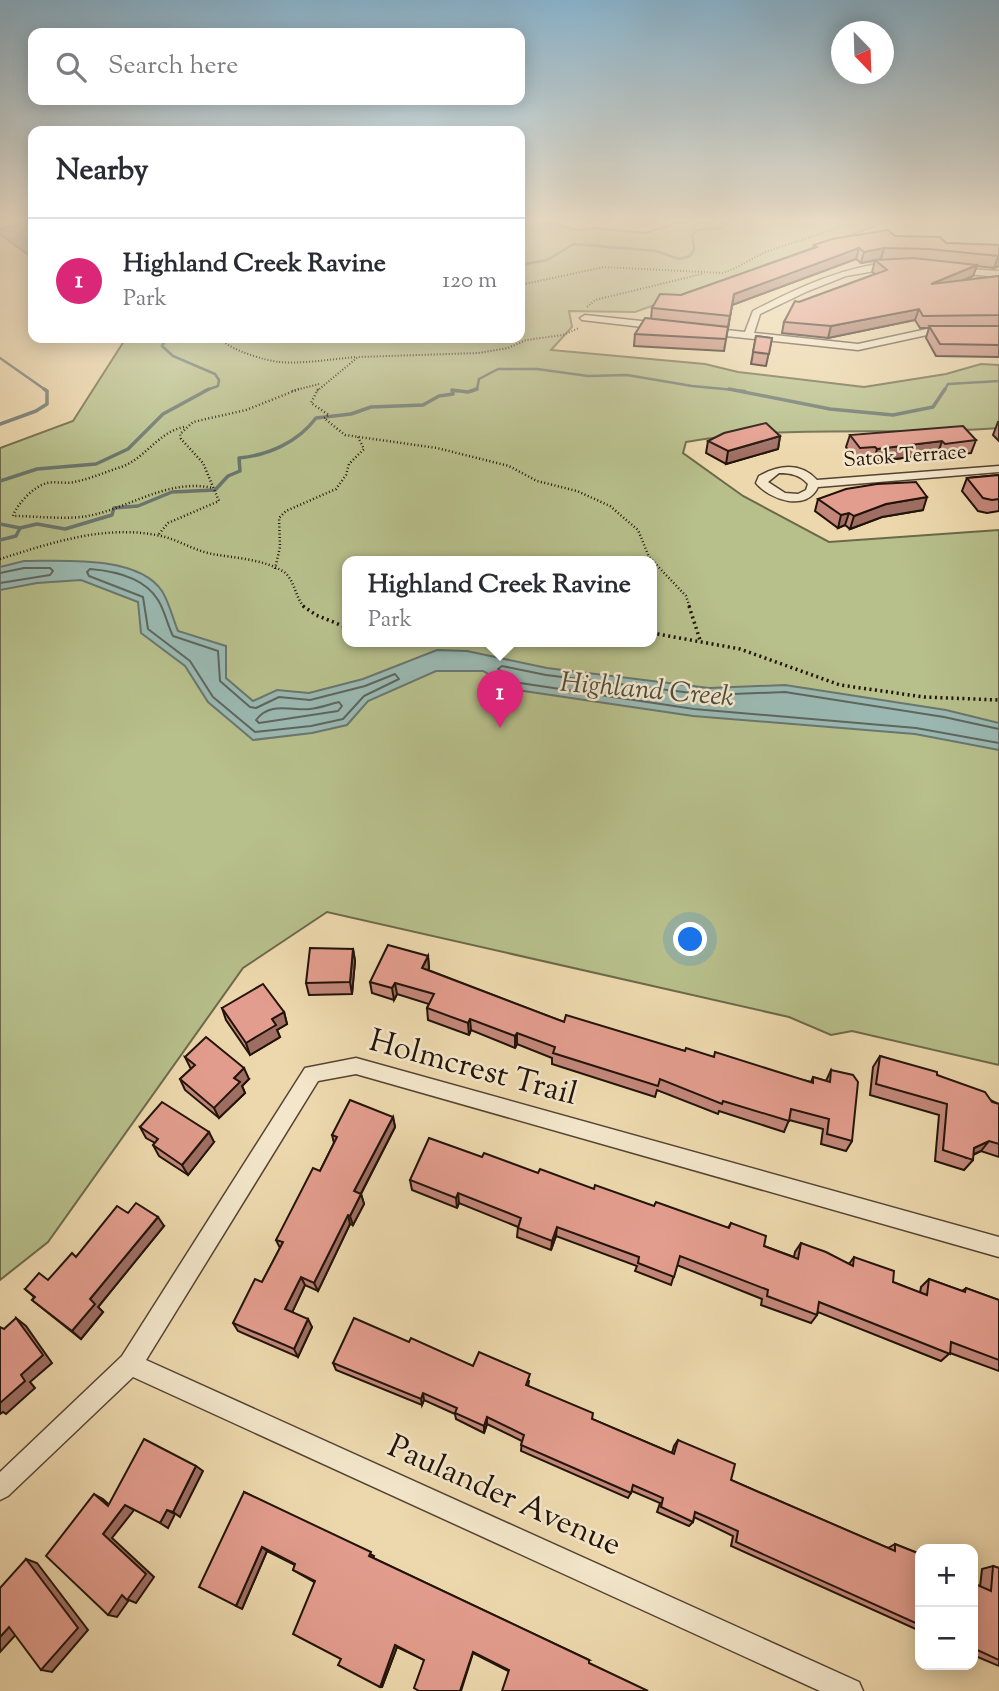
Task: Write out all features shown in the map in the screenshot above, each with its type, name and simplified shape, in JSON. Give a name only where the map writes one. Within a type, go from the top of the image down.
[{"type":"street","points":[[749,335],[756,313],[782,299]]},
{"type":"street","points":[[585,318],[671,327]]},
{"type":"street","points":[[697,330],[858,347],[926,332],[961,332]]},
{"type":"street","name":"Satok Terrace","points":[[814,484],[999,470]]},
{"type":"street","name":"Holmcrest Trail","points":[[0,1488],[130,1364],[312,1074],[356,1066],[999,1247]]},
{"type":"street","name":"Paulander Avenue","points":[[130,1364],[850,1691]]},
{"type":"path","points":[[525,340],[563,335],[583,326],[584,309],[599,299]]},
{"type":"path","points":[[226,343],[240,351],[279,362],[478,353],[508,348],[519,343]]},
{"type":"path","points":[[214,490],[204,486],[158,491],[88,516],[13,516],[16,507],[29,497],[35,488],[47,483],[72,483],[133,463],[145,450],[173,429],[206,417],[246,410],[291,391],[321,383],[346,369],[358,357]]},
{"type":"path","points":[[321,383],[313,392],[311,404],[329,415],[324,418],[345,435],[437,448],[509,466],[537,481],[577,491],[610,506],[638,530],[649,556]]},
{"type":"path","points":[[158,535],[168,523],[219,501],[203,463],[181,439],[180,434],[184,427]]},
{"type":"path","points":[[275,569],[280,547],[279,518],[286,511],[336,489],[346,475],[349,464],[364,449],[358,437]]},
{"type":"path","points":[[0,559],[76,536],[158,535],[193,549],[257,562],[275,569],[290,578],[302,604],[316,614],[342,625]]},
{"type":"path","points":[[657,565],[686,596],[700,640]]},
{"type":"path","points":[[657,635],[740,649],[840,685],[924,697],[999,700]]},
{"type":"green space","points":[[525,299],[672,299],[635,312],[569,311],[572,327],[551,350],[705,364],[738,372],[864,387],[946,374],[981,364],[999,365],[999,428],[764,433],[686,442],[683,453],[743,496],[829,542],[999,530],[999,1065],[852,1031],[831,1035],[789,1017],[327,912],[243,968],[48,1242],[0,1280],[0,448],[73,421],[123,343],[525,343]]},
{"type":"water","name":"Highland Creek","points":[[24,561],[98,562],[136,571],[151,579],[162,591],[178,631],[226,646],[226,678],[253,701],[277,690],[309,693],[363,679],[437,650],[467,651],[547,668],[709,688],[785,685],[946,710],[999,723],[999,750],[915,734],[693,716],[517,690],[483,671],[436,671],[368,701],[347,725],[312,733],[253,740],[208,702],[185,666],[141,633],[138,602],[81,580],[37,583],[0,590],[0,567]]},
{"type":"building","points":[[657,299],[733,299],[730,316],[652,308]]},
{"type":"building","points":[[807,299],[999,299],[999,315],[923,316],[919,309],[831,326],[784,322],[795,301]]},
{"type":"building","points":[[645,318],[728,327],[726,339],[635,334]]},
{"type":"building","points":[[929,326],[999,326],[999,345],[940,344]]},
{"type":"building","points":[[756,336],[772,338],[769,354],[753,352]]},
{"type":"building","points":[[766,423],[780,436],[728,451],[708,441],[724,433]]},
{"type":"building","points":[[963,426],[976,440],[877,449],[860,448],[850,435]]},
{"type":"building","points":[[999,475],[999,499],[992,500],[983,498],[967,478]]},
{"type":"building","points":[[916,482],[927,497],[886,504],[854,516],[849,513],[841,515],[818,499],[846,489]]},
{"type":"building","points":[[388,945],[428,956],[422,968],[564,1022],[566,1015],[685,1051],[686,1048],[714,1057],[715,1052],[813,1083],[813,1077],[830,1082],[831,1070],[853,1075],[858,1082],[852,1141],[827,1134],[829,1119],[791,1109],[789,1121],[723,1101],[722,1104],[660,1079],[658,1086],[553,1053],[555,1047],[517,1033],[515,1036],[470,1019],[468,1023],[427,1008],[434,994],[395,983],[392,988],[370,982]]},
{"type":"building","points":[[310,948],[353,949],[350,982],[306,983]]},
{"type":"building","points":[[263,984],[284,1012],[272,1019],[276,1025],[246,1043],[222,1008]]},
{"type":"building","points":[[206,1037],[244,1068],[234,1078],[240,1082],[214,1108],[180,1079],[195,1065],[185,1057]]},
{"type":"building","points":[[880,1056],[937,1072],[937,1075],[985,1092],[992,1102],[999,1104],[999,1144],[989,1141],[974,1148],[973,1160],[943,1150],[947,1104],[876,1084]]},
{"type":"building","points":[[350,1100],[393,1117],[354,1191],[361,1194],[314,1283],[301,1277],[285,1309],[308,1319],[294,1349],[233,1323],[255,1279],[262,1282],[283,1242],[276,1240],[313,1168],[320,1171],[337,1137],[332,1135]]},
{"type":"building","points":[[162,1102],[209,1132],[182,1165],[153,1145],[158,1139],[140,1127]]},
{"type":"building","points":[[429,1138],[482,1157],[484,1153],[538,1173],[540,1169],[594,1189],[595,1185],[654,1206],[656,1202],[729,1228],[731,1223],[766,1236],[764,1246],[798,1259],[801,1243],[853,1266],[854,1257],[894,1271],[893,1282],[927,1295],[929,1279],[965,1292],[966,1288],[999,1300],[999,1360],[951,1342],[950,1354],[819,1302],[817,1315],[767,1296],[768,1290],[680,1256],[674,1277],[638,1263],[639,1257],[557,1227],[552,1241],[518,1228],[521,1218],[458,1193],[456,1198],[410,1180]]},
{"type":"building","points":[[136,1203],[158,1217],[90,1299],[95,1304],[72,1331],[32,1300],[35,1297],[25,1289],[39,1273],[48,1280],[72,1253],[76,1257],[117,1206],[128,1213]]},
{"type":"building","points":[[16,1318],[43,1355],[21,1375],[25,1381],[0,1403],[0,1327],[4,1329]]},
{"type":"building","points":[[354,1318],[409,1342],[411,1338],[473,1366],[479,1352],[530,1374],[526,1385],[593,1413],[592,1419],[674,1454],[678,1440],[735,1464],[731,1480],[895,1551],[895,1544],[915,1552],[915,1623],[736,1542],[738,1531],[695,1512],[693,1522],[661,1507],[663,1498],[633,1485],[631,1493],[521,1445],[524,1435],[487,1417],[484,1426],[455,1413],[457,1408],[423,1393],[421,1399],[333,1363]]},
{"type":"building","points":[[144,1439],[196,1466],[173,1512],[167,1510],[160,1523],[125,1505],[103,1534],[146,1574],[127,1600],[122,1595],[108,1615],[46,1556],[94,1494],[108,1506]]},
{"type":"building","points":[[244,1492],[371,1552],[369,1556],[589,1660],[589,1663],[648,1691],[502,1691],[509,1670],[473,1652],[460,1691],[419,1691],[414,1688],[424,1660],[395,1645],[380,1687],[338,1665],[341,1659],[293,1634],[315,1581],[293,1570],[295,1564],[262,1547],[236,1606],[199,1587]]},
{"type":"building","points":[[26,1559],[78,1628],[41,1670],[9,1627],[0,1637],[0,1588]]},
{"type":"building","points":[[993,1566],[999,1568],[999,1660],[978,1650],[978,1585],[991,1591]]},
{"type":"waterway","points":[[164,343],[162,346],[173,356],[215,374],[219,380],[218,386],[208,390]]},
{"type":"waterway","points":[[0,358],[47,391]]},
{"type":"waterway","points":[[477,389],[479,379],[498,369],[537,369],[588,376],[627,375],[734,390]]},
{"type":"waterway","points":[[944,391],[948,384],[999,381]]},
{"type":"waterway","points":[[452,391],[468,392],[477,389]]},
{"type":"waterway","points":[[472,391],[477,389]]},
{"type":"waterway","points":[[729,389],[734,390]]},
{"type":"waterway","points":[[734,390],[830,409],[893,415],[933,407],[945,389]]},
{"type":"waterway","points":[[0,481],[37,469],[96,464],[128,449],[163,414],[208,390]]},
{"type":"waterway","points":[[204,391],[208,390]]},
{"type":"waterway","points":[[734,390],[745,391]]},
{"type":"waterway","points":[[0,424],[36,411],[47,404],[47,391]]},
{"type":"waterway","points":[[20,528],[37,524],[65,529],[112,515],[114,508],[138,506],[172,492],[215,490],[228,476],[240,471],[239,458],[282,446],[301,434],[316,418],[351,414],[371,407],[423,405],[439,396],[453,394],[452,391]]},
{"type":"waterway","points":[[452,391],[458,391]]},
{"type":"waterway","points":[[0,524],[20,528]]},
{"type":"waterway","points":[[0,540],[16,536],[20,528]]},
{"type":"place","name":"Highland Creek Ravine","points":[[500,728]]}]
